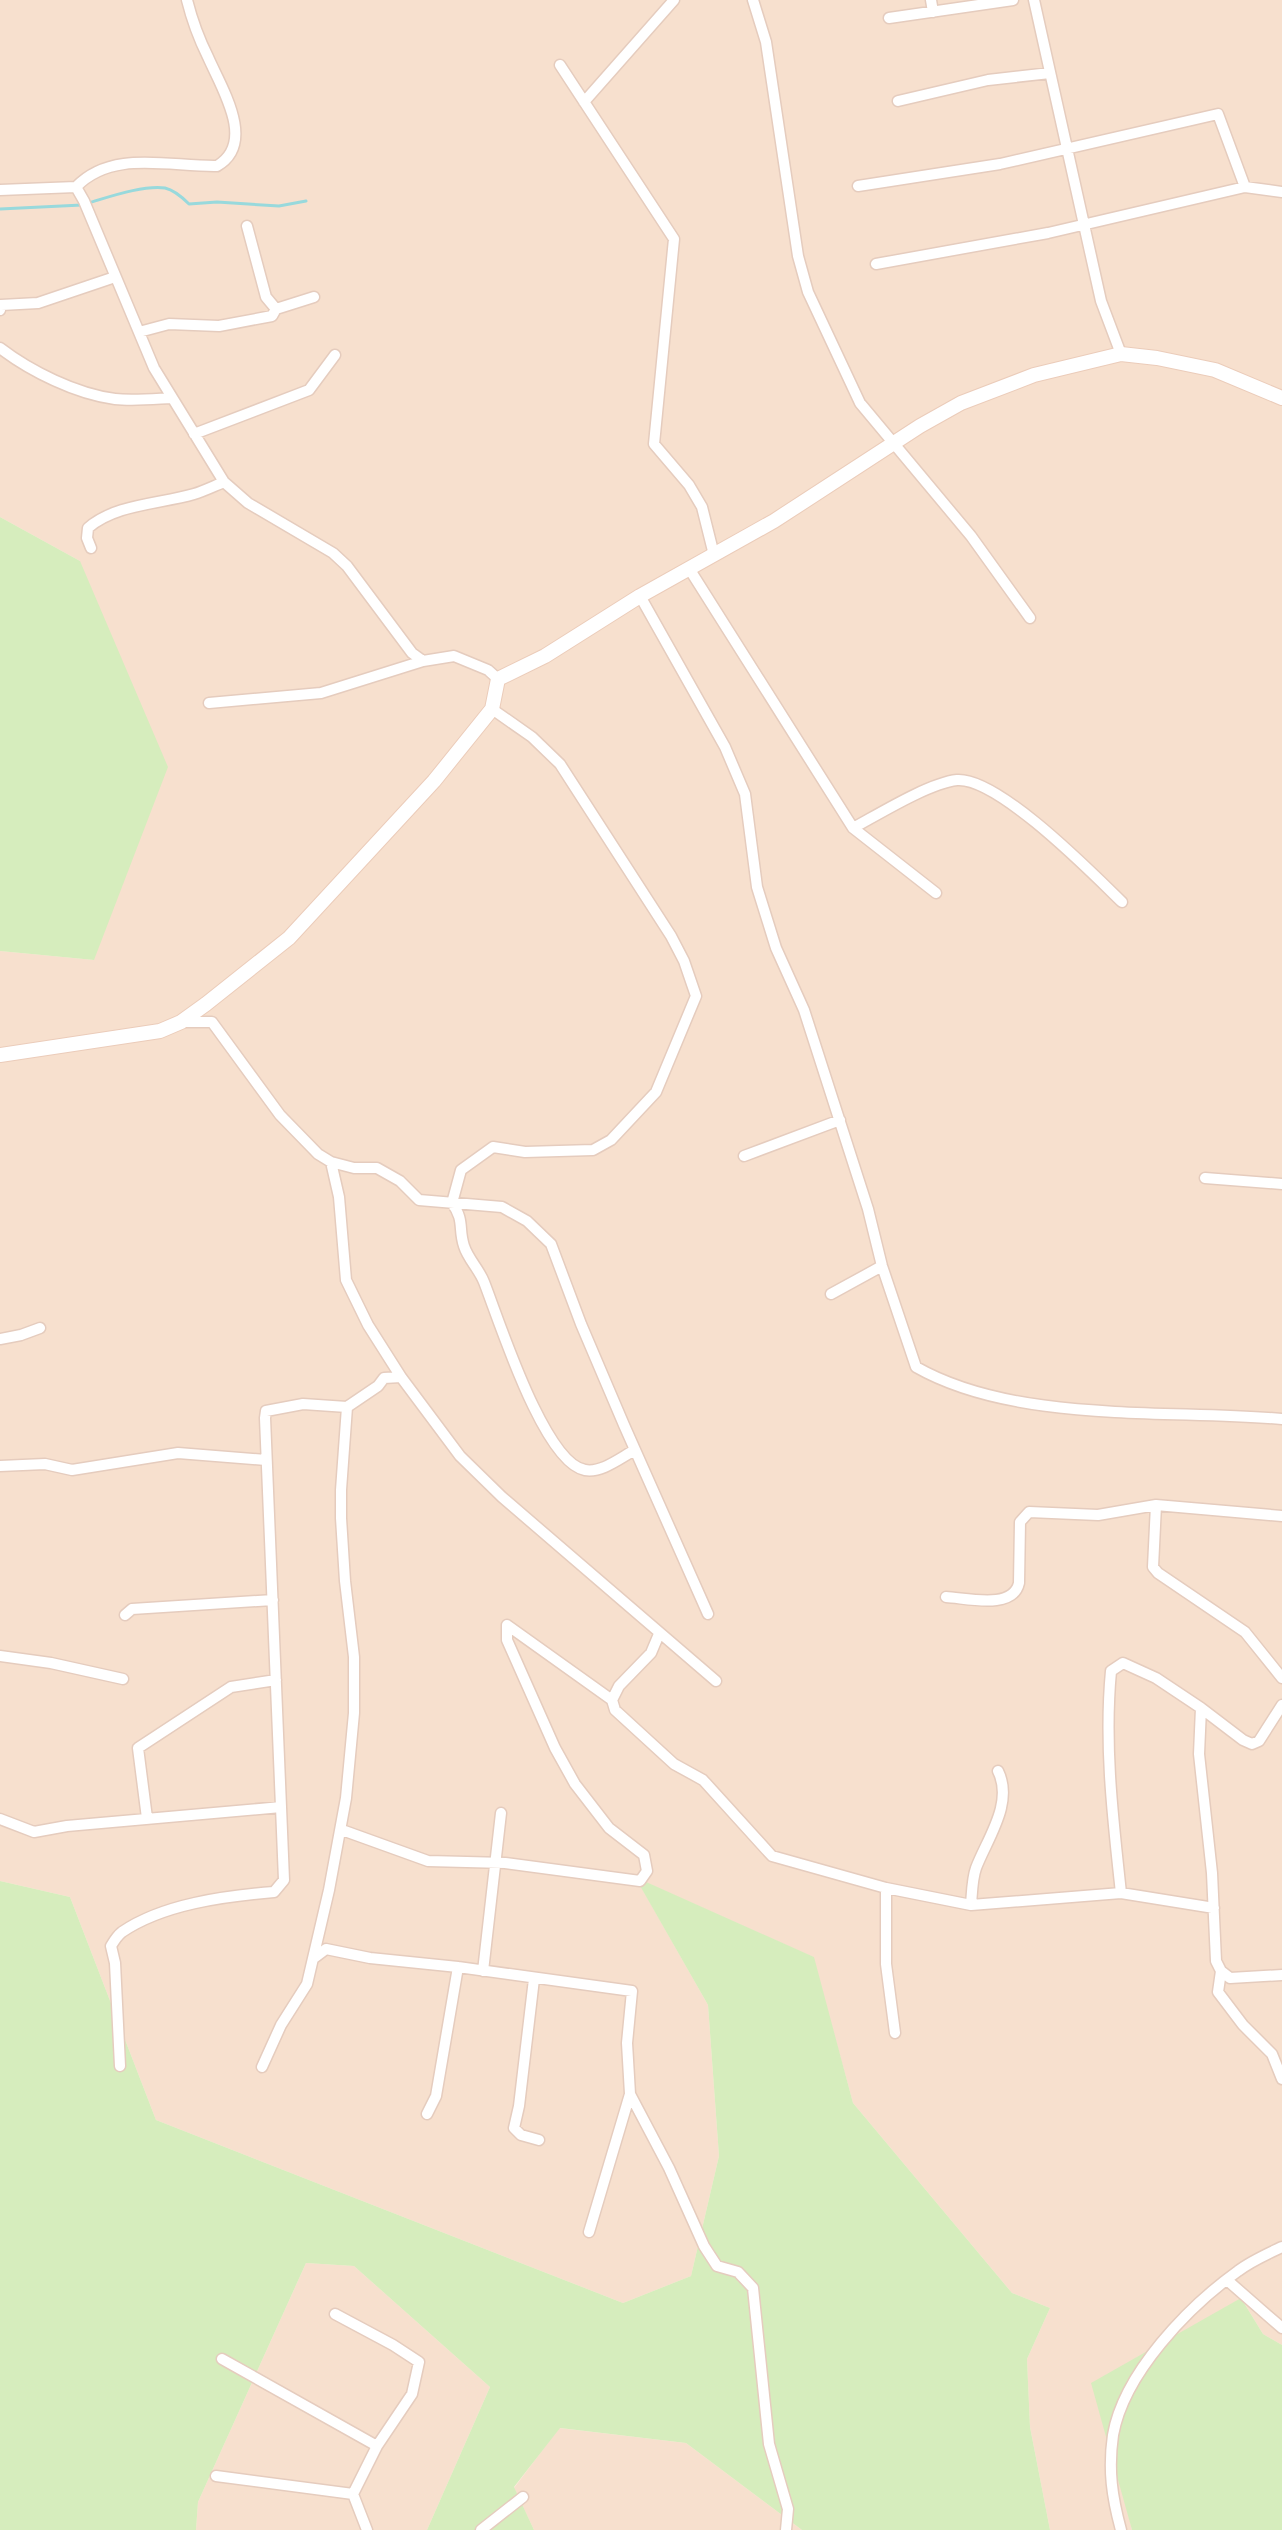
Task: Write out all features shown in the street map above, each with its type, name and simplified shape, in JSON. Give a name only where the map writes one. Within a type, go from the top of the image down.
[{"type":"street","points":[[0,190],[76,187],[86,176],[101,168],[129,163],[217,166],[227,160],[235,141],[231,105],[203,46],[187,0]]},
{"type":"street","points":[[584,102],[674,0]]},
{"type":"street","points":[[753,0],[766,42],[798,256],[808,292],[849,384],[860,403],[892,443],[965,528],[1030,618]]},
{"type":"street","points":[[931,0],[933,12]]},
{"type":"street","points":[[889,18],[1013,0]]},
{"type":"street","points":[[1034,0],[1101,301],[1121,354]]},
{"type":"street","points":[[560,65],[674,239],[654,444],[689,485],[702,507],[714,555]]},
{"type":"street","points":[[898,101],[988,80],[1050,73]]},
{"type":"street","points":[[858,186],[1000,164],[1066,147],[1218,114],[1245,187]]},
{"type":"street","points":[[76,187],[139,332],[171,398],[224,482],[248,503],[333,553],[347,566],[412,653],[423,661]]},
{"type":"street","points":[[876,264],[1011,241],[1245,187],[1282,192]]},
{"type":"street","points":[[247,226],[267,297],[276,309]]},
{"type":"street","points":[[0,310],[1,305],[38,303],[115,277]]},
{"type":"street","points":[[139,332],[169,324],[219,326],[272,316],[276,309],[314,297]]},
{"type":"street","points":[[0,348],[31,370],[84,392],[115,399],[171,398]]},
{"type":"street","points":[[498,679],[544,656],[640,596],[690,570],[800,505],[892,443],[961,403],[1013,383],[1065,366],[1121,354],[1157,358],[1215,370],[1282,398]]},
{"type":"street","points":[[194,434],[309,390],[335,355]]},
{"type":"street","points":[[91,548],[87,538],[88,528],[93,523],[120,512],[195,494],[224,482]]},
{"type":"street","points":[[690,570],[853,828],[936,893]]},
{"type":"street","points":[[640,596],[676,657],[736,769],[745,794],[757,887],[776,948],[804,1010],[874,1227],[882,1266],[916,1367],[941,1381],[1015,1400],[1063,1408],[1282,1419]]},
{"type":"street","points":[[210,703],[321,693],[423,661],[454,656],[488,670],[498,679]]},
{"type":"street","points":[[0,1055],[160,1031],[181,1022],[289,938],[434,781],[492,709],[498,679]]},
{"type":"street","points":[[452,1203],[461,1170],[493,1147],[525,1152],[593,1150],[611,1140],[656,1092],[678,1044],[696,996],[684,961],[671,936],[560,764],[532,737],[492,709]]},
{"type":"street","points":[[853,828],[939,785],[958,780],[977,783],[1003,798],[1077,859],[1122,902]]},
{"type":"street","points":[[181,1022],[212,1022],[280,1115],[318,1154],[331,1162],[354,1168],[378,1168],[400,1181],[418,1200],[502,1207],[528,1221],[551,1244],[581,1323],[708,1614]]},
{"type":"street","points":[[744,1156],[840,1119]]},
{"type":"street","points":[[331,1162],[339,1197],[346,1280],[368,1325],[401,1377],[460,1456],[502,1497],[716,1681]]},
{"type":"street","points":[[1205,1178],[1282,1184]]},
{"type":"street","points":[[452,1203],[460,1214],[464,1246],[483,1278],[534,1407],[556,1448],[572,1465],[586,1470],[600,1469],[635,1450]]},
{"type":"street","points":[[831,1294],[882,1266]]},
{"type":"street","points":[[0,1339],[40,1328]]},
{"type":"street","points":[[120,2066],[116,1963],[111,1946],[120,1933],[166,1910],[238,1895],[274,1892],[284,1880],[266,1460],[266,1411],[303,1404],[347,1407],[378,1386],[384,1378],[401,1377]]},
{"type":"street","points":[[262,2067],[281,2025],[307,1984],[342,1830],[354,1713],[354,1658],[345,1581],[341,1518],[347,1407]]},
{"type":"street","points":[[0,1466],[45,1464],[72,1470],[178,1453],[266,1460]]},
{"type":"street","points":[[1156,1505],[1154,1567],[1158,1573],[1245,1632],[1282,1678]]},
{"type":"street","points":[[946,1597],[1002,1600],[1012,1596],[1019,1584],[1020,1522],[1029,1512],[1098,1515],[1156,1505],[1282,1516]]},
{"type":"street","points":[[125,1615],[132,1609],[273,1600]]},
{"type":"street","points":[[342,1830],[428,1861],[496,1863],[640,1881],[646,1875],[648,1866],[644,1855],[609,1828],[575,1784],[555,1748],[507,1640],[507,1625],[612,1700],[615,1710],[674,1764],[703,1780],[772,1856],[886,1888],[971,1905],[1121,1893],[1214,1908]]},
{"type":"street","points":[[612,1700],[619,1686],[651,1653],[659,1634]]},
{"type":"street","points":[[0,1656],[51,1663],[123,1679]]},
{"type":"street","points":[[1121,1893],[1109,1785],[1110,1730],[1107,1710],[1111,1671],[1123,1663],[1156,1678],[1252,1744],[1259,1741],[1282,1705]]},
{"type":"street","points":[[147,1818],[138,1748],[231,1687],[276,1680]]},
{"type":"street","points":[[1201,1708],[1199,1754],[1214,1908],[1216,1960],[1221,1971],[1230,1978],[1282,1975]]},
{"type":"street","points":[[971,1905],[975,1870],[1001,1809],[1004,1783],[998,1771]]},
{"type":"street","points":[[0,1819],[34,1832],[147,1818],[281,1807]]},
{"type":"street","points":[[483,1971],[501,1813]]},
{"type":"street","points":[[886,1888],[886,1964],[895,2033]]},
{"type":"street","points":[[314,1958],[326,1949],[370,1958],[458,1967],[632,1991],[627,2043],[630,2094],[589,2232]]},
{"type":"street","points":[[427,2114],[436,2096],[458,1967]]},
{"type":"street","points":[[1221,1971],[1218,1992],[1243,2025],[1272,2054],[1282,2079]]},
{"type":"street","points":[[534,1979],[519,2106],[514,2128],[521,2136],[539,2140]]},
{"type":"street","points":[[630,2094],[669,2168],[704,2246],[717,2266],[738,2272],[753,2288],[769,2444],[788,2509],[786,2530]]},
{"type":"street","points":[[1121,2530],[1112,2498],[1110,2477],[1113,2435],[1122,2407],[1153,2353],[1203,2301],[1239,2270],[1282,2247]]},
{"type":"street","points":[[1227,2280],[1282,2328]]},
{"type":"street","points":[[335,2314],[393,2345],[419,2362],[412,2394],[377,2446],[353,2494],[367,2530]]},
{"type":"street","points":[[222,2359],[377,2446]]},
{"type":"street","points":[[216,2476],[353,2494]]},
{"type":"street","points":[[481,2530],[524,2497]]},
{"type":"shaded area","points":[[0,0],[1282,0],[1282,2345],[1263,2334],[1241,2298],[1125,2501],[1132,2530],[1050,2530],[1030,2427],[1027,2359],[1050,2308],[1012,2293],[853,2103],[813,1957],[636,1878],[708,2005],[719,2156],[691,2276],[623,2303],[156,2120],[70,1897],[0,1881],[0,951],[94,960],[80,561],[0,517]]},
{"type":"shaded area","points":[[306,2263],[354,2266],[490,2387],[427,2530],[196,2530],[198,2502]]},
{"type":"shaded area","points":[[559,2428],[686,2443],[802,2530],[534,2530],[514,2488]]},
{"type":"green space","points":[[0,517],[80,561],[168,767],[94,960],[0,951]]},
{"type":"green space","points":[[635,1877],[814,1957],[853,2103],[1012,2293],[1050,2308],[1027,2359],[1030,2427],[1050,2530],[802,2530],[686,2443],[560,2428],[514,2487],[534,2530],[427,2530],[490,2387],[354,2266],[306,2263],[198,2502],[196,2530],[0,2530],[0,1881],[70,1897],[156,2120],[623,2303],[691,2276],[719,2156],[708,2005]]},
{"type":"green space","points":[[1241,2298],[1263,2334],[1282,2345],[1282,2530],[1132,2530],[1091,2383]]},
{"type":"waterway","points":[[88,203],[147,188],[172,190],[189,204],[217,202],[279,206],[306,201]]},
{"type":"waterway","points":[[0,209],[82,205]]}]
